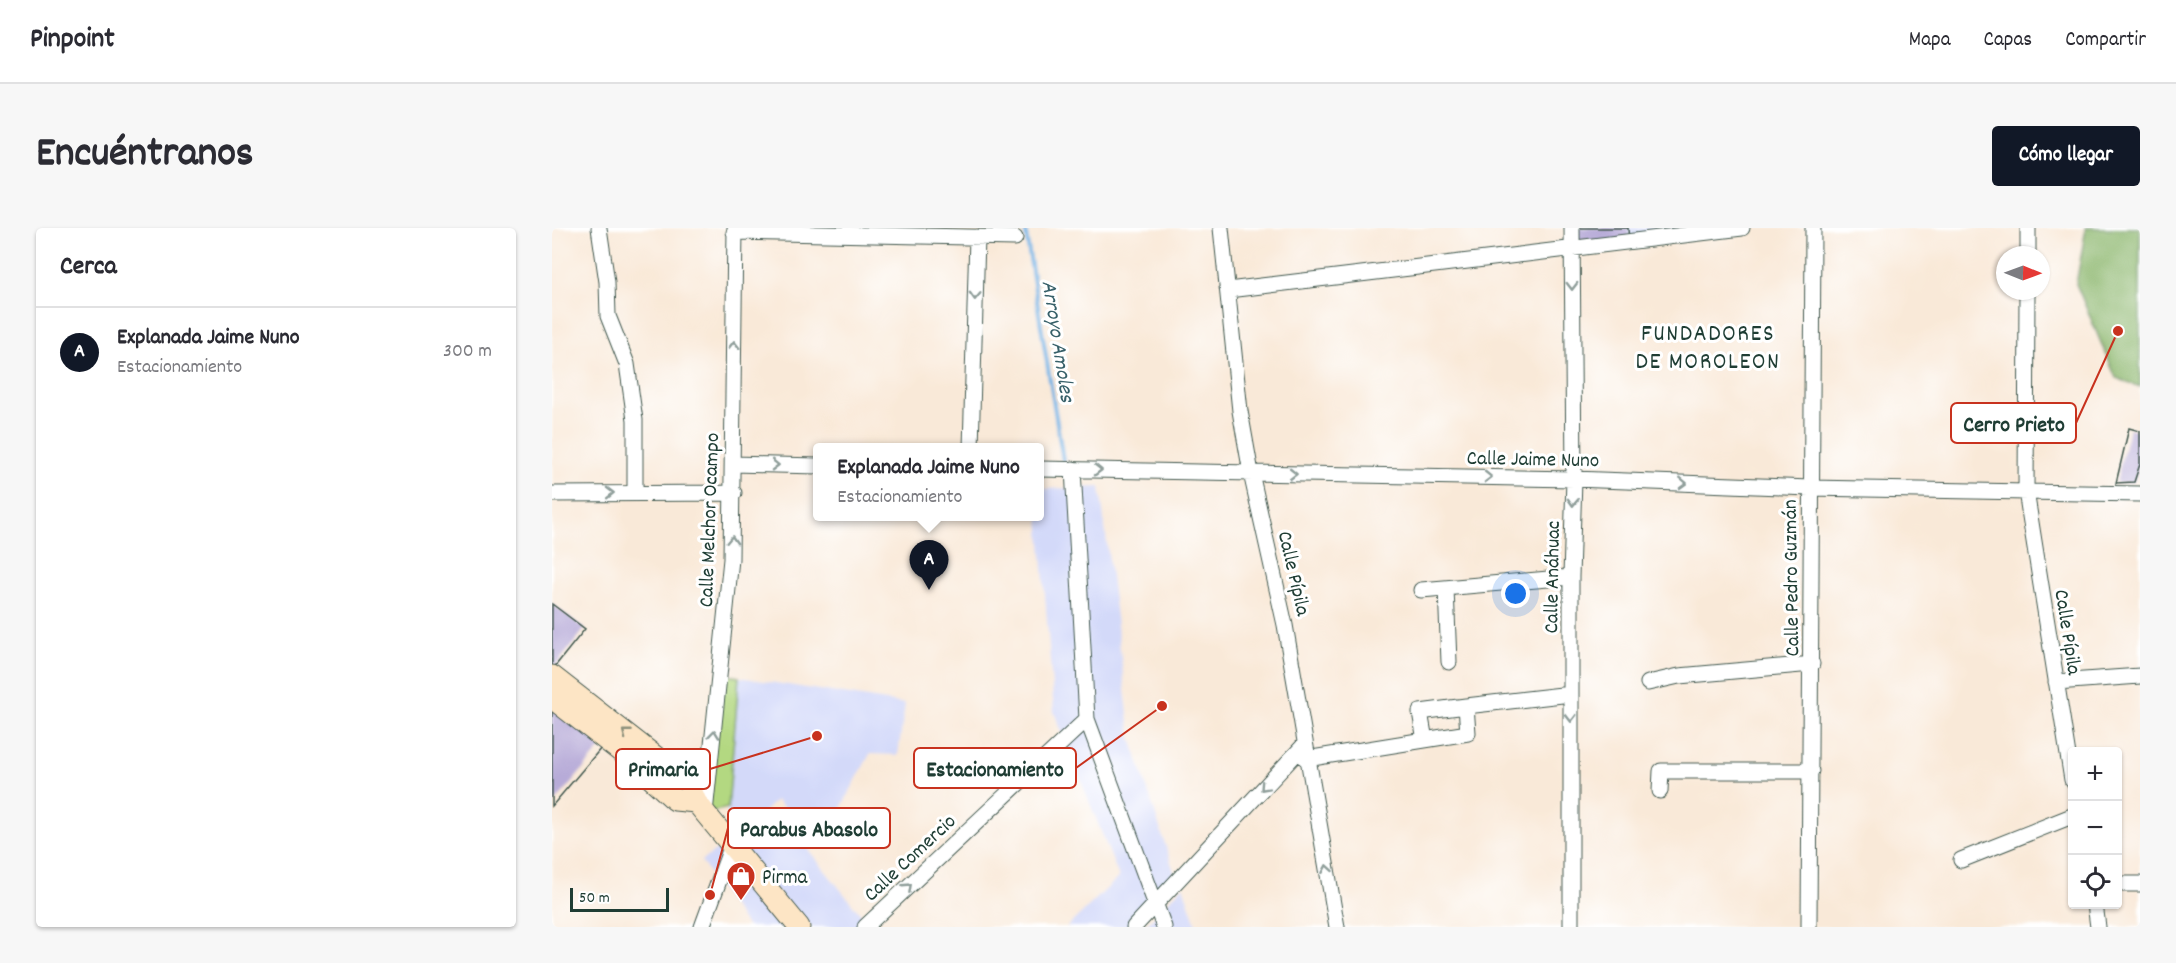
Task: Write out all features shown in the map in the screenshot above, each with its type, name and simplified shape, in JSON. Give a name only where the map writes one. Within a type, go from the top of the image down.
[{"type":"street","points":[[600,228],[608,316],[627,364],[635,420],[635,493]]},
{"type":"street","name":"Calle Pípila","points":[[1221,228],[1240,411],[1251,473],[1286,625],[1305,752],[1337,927]]},
{"type":"street","name":"Calle Anáhuac","points":[[1571,927],[1571,577],[1574,479],[1572,228]]},
{"type":"street","points":[[1228,290],[1742,228]]},
{"type":"street","name":"Calle Pedro Guzmán","points":[[1809,927],[1813,228]]},
{"type":"street","points":[[2028,228],[2028,246]]},
{"type":"street","points":[[734,230],[1015,238]]},
{"type":"street","name":"Calle Melchor Ocampo","points":[[701,808],[731,559],[734,493],[734,230]]},
{"type":"street","points":[[970,443],[977,237]]},
{"type":"street","name":"Calle Pípila","points":[[2027,300],[2026,490],[2068,751]]},
{"type":"street","points":[[733,464],[813,466]]},
{"type":"street","name":"Calle Jaime Nuno","points":[[1044,469],[1574,479],[1810,488],[2026,490],[2140,494]]},
{"type":"street","points":[[1073,469],[1087,719],[1164,927]]},
{"type":"street","points":[[552,494],[734,493]]},
{"type":"street","points":[[1421,590],[1571,577]]},
{"type":"street","points":[[1446,588],[1449,662]]},
{"type":"street","points":[[1648,683],[1679,676],[1812,664]]},
{"type":"street","points":[[552,676],[688,782],[701,808],[799,927]]},
{"type":"street","points":[[2056,682],[2140,676]]},
{"type":"street","points":[[1425,740],[1420,712],[1571,694]]},
{"type":"street","points":[[552,698],[629,758],[675,800],[701,808]]},
{"type":"street","points":[[1134,927],[1305,752],[1425,740],[1468,733],[1466,706]]},
{"type":"street","name":"Calle Comercio","points":[[865,927],[1087,719]]},
{"type":"street","points":[[1660,791],[1661,771],[1811,771]]},
{"type":"street","points":[[1961,860],[2068,818]]},
{"type":"street","points":[[702,927],[732,845]]},
{"type":"street","points":[[2122,884],[2140,884]]},
{"type":"street","points":[[2096,909],[2098,927]]},
{"type":"shaded area","points":[[1628,228],[1742,228],[1629,243]]},
{"type":"shaded area","points":[[1100,487],[1131,738],[1175,875],[1138,927],[1067,927],[1119,877],[1054,712],[1039,521],[1044,521],[1044,489]]},
{"type":"shaded area","points":[[739,677],[905,704],[898,755],[870,754],[839,812],[831,807],[809,831],[776,800],[746,830],[727,815]]},
{"type":"shaded area","points":[[776,810],[871,927],[747,927],[701,861]]},
{"type":"shaded area","points":[[1183,886],[1197,927],[1144,927]]},
{"type":"green space","points":[[2086,228],[2140,228],[2140,387],[2116,378],[2076,284]]},
{"type":"green space","points":[[720,674],[739,677],[728,808],[706,813]]},
{"type":"building","points":[[1572,228],[1628,228],[1629,243],[1572,250]]},
{"type":"building","points":[[2129,428],[2140,431],[2140,464],[2134,482],[2116,483]]},
{"type":"building","points":[[552,604],[585,629],[552,670]]},
{"type":"building","points":[[552,698],[607,741],[552,806]]},
{"type":"waterway","name":"Arroyo Amoles","points":[[1025,228],[1063,460]]},
{"type":"place","name":"Cerro Prieto","points":[[2118,331]]},
{"type":"place","name":"Explanada Jaime Nuno","points":[[929,590]]},
{"type":"place","name":"Estacionamiento","points":[[1162,706]]},
{"type":"place","name":"Primaria","points":[[817,736]]},
{"type":"place","name":"Parabus Abasolo","points":[[710,895]]},
{"type":"place","name":"Pirma","points":[[741,902]]},
{"type":"district","name":"FUNDADORES DE MOROLEON","points":[[1708,346]]}]
